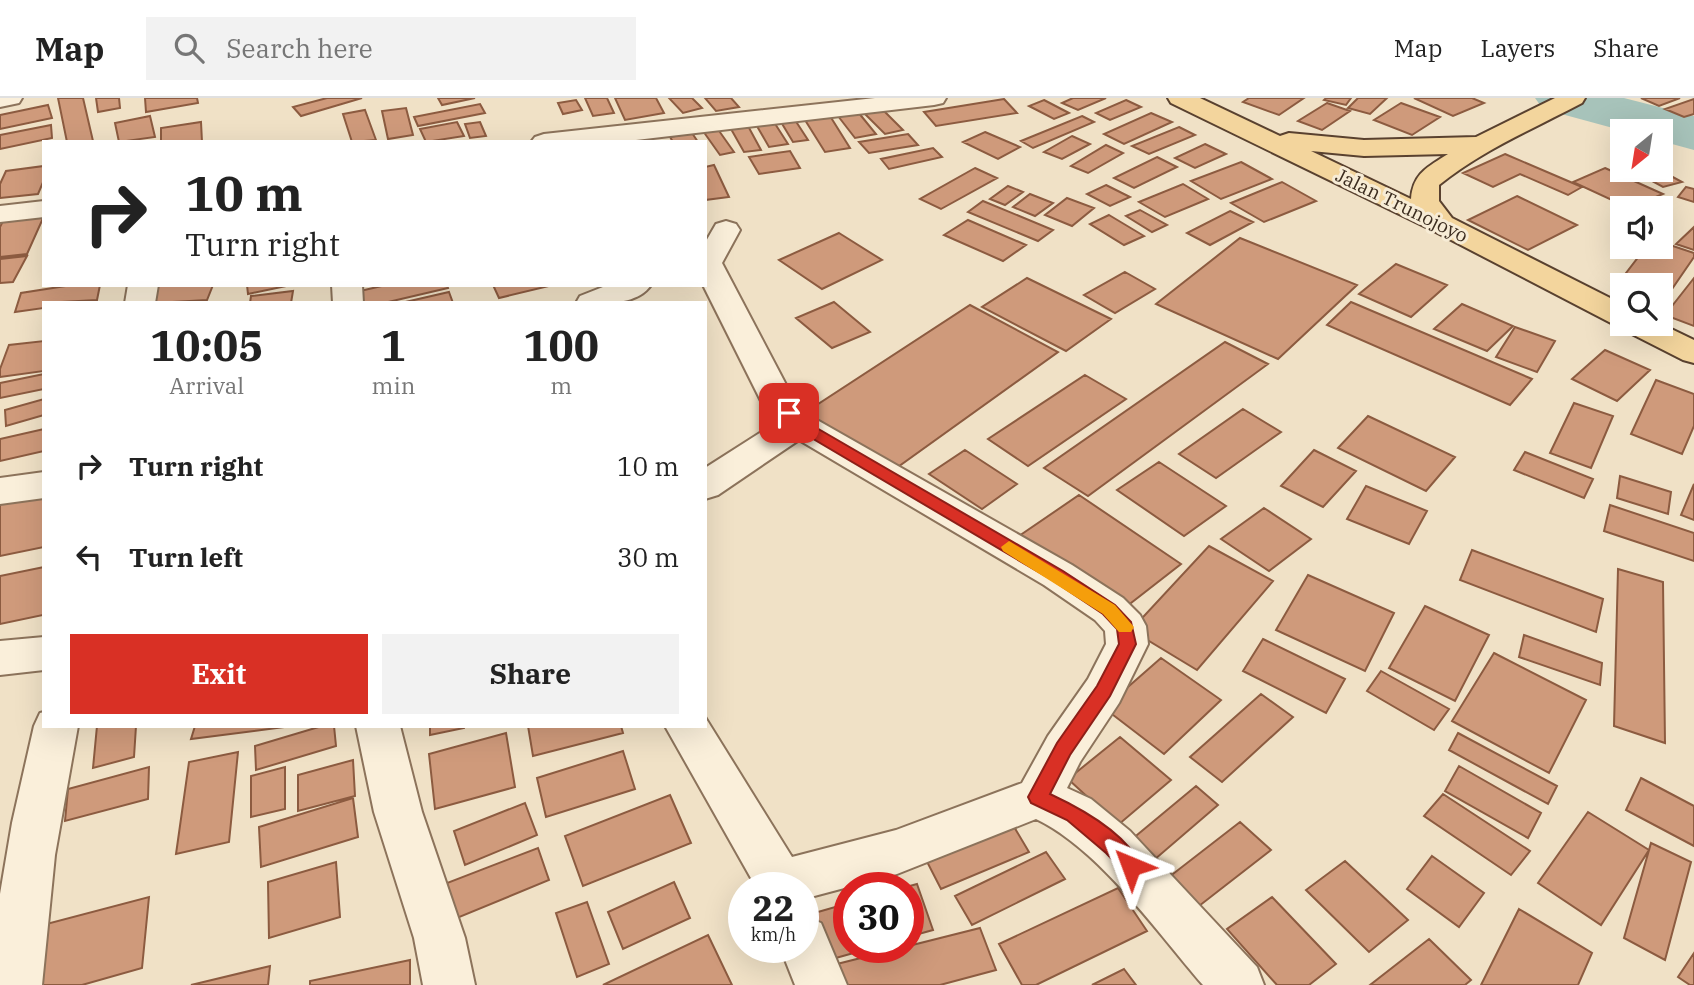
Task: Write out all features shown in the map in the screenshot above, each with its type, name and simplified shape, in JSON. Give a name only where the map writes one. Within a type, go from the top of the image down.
[{"type":"main road","name":"Jalan Trunojoyo","points":[[1180,98],[1442,224],[1610,310]]},
{"type":"main road","points":[[1442,224],[1425,202],[1426,183],[1444,166],[1478,145],[1573,98]]},
{"type":"main road","points":[[1263,138],[1364,148],[1478,145]]},
{"type":"main road","points":[[1661,336],[1694,353]]},
{"type":"street","points":[[0,100],[10,98]]},
{"type":"street","points":[[563,140],[934,98]]},
{"type":"street","points":[[0,214],[42,209]]},
{"type":"street","points":[[712,251],[779,403],[798,424],[1058,575],[1109,609],[1125,626],[1127,644],[1104,691],[1064,749],[1038,797],[897,852],[819,874]]},
{"type":"street","points":[[596,301],[631,287]]},
{"type":"street","points":[[707,485],[798,424]]},
{"type":"street","points":[[0,491],[42,485]]},
{"type":"street","points":[[0,658],[42,653]]},
{"type":"street","points":[[16,985],[28,857],[56,728]]},
{"type":"street","points":[[378,728],[400,820],[446,958],[449,985]]},
{"type":"street","points":[[688,728],[773,872]]},
{"type":"street","points":[[1038,797],[1074,814],[1113,846],[1238,985]]},
{"type":"street","points":[[812,963],[821,985]]},
{"type":"building","points":[[58,98],[83,98],[93,140],[67,140]]},
{"type":"building","points":[[96,98],[119,98],[120,108],[98,112]]},
{"type":"building","points":[[145,98],[197,98],[198,103],[146,112]]},
{"type":"building","points":[[327,98],[362,98],[301,116],[293,107]]},
{"type":"building","points":[[438,98],[475,98],[442,105]]},
{"type":"building","points":[[585,98],[607,98],[614,113],[593,116]]},
{"type":"building","points":[[615,98],[656,98],[664,113],[625,120]]},
{"type":"building","points":[[669,98],[692,98],[702,108],[683,113]]},
{"type":"building","points":[[705,98],[731,98],[739,107],[716,111]]},
{"type":"building","points":[[1073,98],[1106,98],[1078,110],[1062,103]]},
{"type":"building","points":[[1249,98],[1304,98],[1279,115],[1243,102]]},
{"type":"building","points":[[1351,98],[1346,105],[1324,100]]},
{"type":"building","points":[[1358,98],[1387,98],[1370,114],[1348,108]]},
{"type":"building","points":[[1414,98],[1472,98],[1484,103],[1453,116]]},
{"type":"building","points":[[1641,98],[1680,98],[1659,106]]},
{"type":"building","points":[[1004,99],[1017,113],[936,126],[924,112]]},
{"type":"building","points":[[1694,99],[1694,114],[1684,117],[1665,109]]},
{"type":"building","points":[[576,100],[582,110],[563,114],[558,103]]},
{"type":"building","points":[[1044,100],[1069,113],[1054,119],[1029,106]]},
{"type":"building","points":[[1126,100],[1141,107],[1110,120],[1096,113]]},
{"type":"building","points":[[1327,103],[1350,111],[1322,130],[1298,121]]},
{"type":"building","points":[[1401,103],[1440,117],[1412,135],[1374,120]]},
{"type":"building","points":[[480,104],[485,113],[418,126],[414,117]]},
{"type":"building","points":[[48,105],[52,118],[0,129],[0,115]]},
{"type":"building","points":[[880,107],[903,130],[885,134],[862,111]]},
{"type":"building","points":[[406,108],[413,135],[388,139],[382,111]]},
{"type":"building","points":[[365,110],[376,140],[351,140],[343,114]]},
{"type":"building","points":[[858,112],[876,134],[855,138],[838,116]]},
{"type":"building","points":[[1151,113],[1172,122],[1124,144],[1104,134]]},
{"type":"building","points":[[150,116],[155,137],[119,140],[115,123]]},
{"type":"building","points":[[830,116],[850,148],[825,152],[805,120]]},
{"type":"building","points":[[1082,116],[1094,122],[1033,148],[1021,141]]},
{"type":"building","points":[[772,119],[788,144],[769,147],[754,121]]},
{"type":"building","points":[[795,120],[808,140],[793,142],[781,122]]},
{"type":"building","points":[[201,122],[202,140],[161,140],[161,128]]},
{"type":"building","points":[[457,122],[464,136],[425,140],[420,129]]},
{"type":"building","points":[[480,122],[486,136],[470,138],[465,124]]},
{"type":"building","points":[[51,125],[52,138],[0,149],[0,135]]},
{"type":"building","points":[[748,126],[761,150],[744,152],[731,129]]},
{"type":"building","points":[[1179,127],[1195,135],[1149,154],[1132,146]]},
{"type":"building","points":[[717,128],[734,152],[720,155],[703,131]]},
{"type":"building","points":[[985,132],[1020,147],[998,159],[963,142]]},
{"type":"building","points":[[692,133],[697,140],[672,140],[670,137]]},
{"type":"building","points":[[908,134],[918,145],[869,153],[859,142]]},
{"type":"building","points":[[1072,136],[1090,144],[1062,159],[1044,152]]},
{"type":"building","points":[[1205,144],[1226,154],[1195,168],[1175,158]]},
{"type":"building","points":[[1106,145],[1123,153],[1088,173],[1071,166]]},
{"type":"building","points":[[933,148],[942,157],[889,169],[881,159]]},
{"type":"building","points":[[790,151],[800,168],[759,174],[749,157]]},
{"type":"building","points":[[1505,154],[1582,187],[1568,195],[1520,174],[1493,187],[1463,173]]},
{"type":"building","points":[[1157,157],[1177,167],[1134,188],[1114,178]]},
{"type":"building","points":[[1241,162],[1272,179],[1221,199],[1191,181]]},
{"type":"building","points":[[714,165],[729,197],[707,200],[707,167]]},
{"type":"building","points":[[42,166],[42,185],[38,194],[0,198],[0,184],[6,171]]},
{"type":"building","points":[[975,168],[997,178],[941,209],[920,199]]},
{"type":"building","points":[[1605,168],[1610,170],[1610,182],[1636,182],[1663,194],[1610,196],[1610,199],[1573,182]]},
{"type":"building","points":[[1673,177],[1682,182],[1663,187],[1654,182],[1673,182]]},
{"type":"building","points":[[1282,182],[1316,201],[1264,222],[1231,203]]},
{"type":"building","points":[[1183,184],[1208,199],[1165,217],[1139,202]]},
{"type":"building","points":[[1106,185],[1130,197],[1110,206],[1087,194]]},
{"type":"building","points":[[1008,186],[1023,192],[1005,205],[990,199]]},
{"type":"building","points":[[1686,187],[1694,189],[1694,202],[1678,197]]},
{"type":"building","points":[[1030,194],[1053,203],[1035,216],[1013,207]]},
{"type":"building","points":[[1517,196],[1577,225],[1528,250],[1468,220]]},
{"type":"building","points":[[1067,198],[1094,208],[1072,226],[1045,215]]},
{"type":"building","points":[[983,201],[1053,230],[1038,241],[968,212]]},
{"type":"building","points":[[1140,210],[1167,225],[1152,232],[1126,216]]},
{"type":"building","points":[[1230,211],[1253,222],[1210,245],[1187,233]]},
{"type":"building","points":[[1109,215],[1144,236],[1124,245],[1090,224]]},
{"type":"building","points":[[42,216],[27,254],[0,257],[0,227],[5,217]]},
{"type":"building","points":[[968,220],[1026,245],[1003,261],[944,235]]},
{"type":"building","points":[[1694,227],[1694,250],[1676,244]]},
{"type":"building","points":[[839,233],[882,260],[822,289],[779,260]]},
{"type":"building","points":[[1240,238],[1357,285],[1278,359],[1156,304]]},
{"type":"building","points":[[1673,246],[1694,253],[1673,288],[1673,273],[1626,273],[1637,259],[1673,259]]},
{"type":"building","points":[[27,256],[13,282],[0,283],[0,259]]},
{"type":"building","points":[[1396,264],[1447,285],[1411,317],[1359,294]]},
{"type":"building","points":[[1125,272],[1155,289],[1115,313],[1084,295]]},
{"type":"building","points":[[1027,278],[1111,319],[1066,351],[982,307]]},
{"type":"building","points":[[1694,278],[1694,326],[1673,318],[1673,305]]},
{"type":"building","points":[[59,287],[100,287],[97,300],[42,301],[42,308],[15,312],[21,293]]},
{"type":"building","points":[[155,287],[212,287],[207,300],[155,301]]},
{"type":"building","points":[[247,287],[281,287],[248,294]]},
{"type":"building","points":[[377,287],[448,288],[393,301],[362,301],[360,291]]},
{"type":"building","points":[[494,287],[545,287],[499,298]]},
{"type":"building","points":[[293,291],[291,301],[250,301],[251,296]]},
{"type":"building","points":[[449,292],[452,301],[410,301]]},
{"type":"building","points":[[834,302],[870,332],[832,348],[796,318]]},
{"type":"building","points":[[1351,302],[1532,379],[1510,405],[1327,325]]},
{"type":"building","points":[[1462,304],[1513,326],[1487,351],[1434,329]]},
{"type":"building","points":[[970,305],[1058,352],[895,469],[806,412]]},
{"type":"building","points":[[1515,327],[1555,341],[1537,372],[1496,357]]},
{"type":"building","points":[[42,341],[42,371],[0,377],[0,369],[9,345]]},
{"type":"building","points":[[1225,342],[1268,364],[1088,496],[1044,468]]},
{"type":"building","points":[[1605,350],[1650,370],[1617,401],[1572,379]]},
{"type":"building","points":[[42,374],[42,389],[0,398],[0,383]]},
{"type":"building","points":[[1085,375],[1126,399],[1028,466],[988,439]]},
{"type":"building","points":[[1656,380],[1694,394],[1694,426],[1682,454],[1631,434]]},
{"type":"building","points":[[42,400],[42,416],[6,426],[5,410]]},
{"type":"building","points":[[1574,403],[1613,416],[1591,468],[1550,453]]},
{"type":"building","points":[[1243,409],[1281,432],[1216,478],[1179,454]]},
{"type":"building","points":[[1368,416],[1455,457],[1426,491],[1338,448]]},
{"type":"building","points":[[42,429],[42,451],[0,461],[0,439]]},
{"type":"building","points":[[965,450],[1017,484],[982,509],[929,474]]},
{"type":"building","points":[[1314,450],[1356,471],[1323,507],[1281,486]]},
{"type":"building","points":[[1525,452],[1593,479],[1584,498],[1514,470]]},
{"type":"building","points":[[1159,462],[1226,506],[1184,536],[1117,490]]},
{"type":"building","points":[[1620,476],[1671,492],[1668,514],[1617,498]]},
{"type":"building","points":[[1694,484],[1694,520],[1681,515]]},
{"type":"building","points":[[1366,486],[1427,511],[1409,544],[1347,519]]},
{"type":"building","points":[[42,489],[42,547],[0,556],[0,497]]},
{"type":"building","points":[[1079,495],[1181,564],[1122,610],[1019,536]]},
{"type":"building","points":[[1610,505],[1694,533],[1694,561],[1604,531]]},
{"type":"building","points":[[1264,508],[1311,539],[1269,571],[1221,539]]},
{"type":"building","points":[[1209,546],[1273,581],[1197,670],[1131,630]]},
{"type":"building","points":[[1472,550],[1603,599],[1596,632],[1460,580]]},
{"type":"building","points":[[42,567],[42,615],[0,624],[0,576]]},
{"type":"building","points":[[1618,569],[1663,582],[1665,743],[1614,726]]},
{"type":"building","points":[[1308,575],[1394,613],[1365,671],[1276,630]]},
{"type":"building","points":[[1425,606],[1489,635],[1455,701],[1389,668]]},
{"type":"building","points":[[1524,635],[1602,663],[1600,685],[1519,657]]},
{"type":"building","points":[[1263,639],[1345,679],[1326,713],[1243,671]]},
{"type":"building","points":[[1494,653],[1586,700],[1549,773],[1452,721]]},
{"type":"building","points":[[1161,658],[1221,700],[1164,754],[1104,708]]},
{"type":"building","points":[[1381,671],[1449,709],[1434,730],[1367,691]]},
{"type":"building","points":[[1261,694],[1293,717],[1222,782],[1190,757]]},
{"type":"building","points":[[97,728],[136,728],[134,757],[93,768]]},
{"type":"building","points":[[194,728],[276,728],[191,739]]},
{"type":"building","points":[[315,728],[334,728],[336,746],[256,770],[255,746]]},
{"type":"building","points":[[430,728],[464,728],[430,735]]},
{"type":"building","points":[[528,728],[622,728],[623,733],[533,756]]},
{"type":"building","points":[[506,733],[515,787],[435,809],[429,754]]},
{"type":"building","points":[[1458,733],[1557,786],[1548,804],[1449,750]]},
{"type":"building","points":[[1120,737],[1171,780],[1118,825],[1068,779]]},
{"type":"building","points":[[623,751],[635,789],[546,817],[537,778]]},
{"type":"building","points":[[238,752],[229,842],[176,854],[189,762]]},
{"type":"building","points":[[353,760],[355,796],[298,811],[298,775]]},
{"type":"building","points":[[1459,766],[1541,813],[1528,838],[1445,791]]},
{"type":"building","points":[[149,767],[148,799],[65,821],[68,789]]},
{"type":"building","points":[[285,767],[285,809],[251,817],[251,776]]},
{"type":"building","points":[[1641,778],[1694,806],[1694,846],[1626,810]]},
{"type":"building","points":[[1196,786],[1218,805],[1154,860],[1131,840]]},
{"type":"building","points":[[1443,794],[1530,851],[1511,875],[1424,816]]},
{"type":"building","points":[[670,795],[691,843],[583,886],[565,836]]},
{"type":"building","points":[[353,798],[358,837],[261,867],[259,827]]},
{"type":"building","points":[[525,803],[537,835],[465,865],[454,831]]},
{"type":"building","points":[[1588,812],[1649,850],[1601,925],[1538,883]]},
{"type":"building","points":[[1007,815],[1029,852],[941,889],[921,850]]},
{"type":"building","points":[[1240,822],[1271,850],[1199,906],[1169,877]]},
{"type":"building","points":[[1651,843],[1691,862],[1665,960],[1624,938]]},
{"type":"building","points":[[538,848],[549,880],[457,918],[447,883]]},
{"type":"building","points":[[1046,852],[1065,879],[972,925],[955,896]]},
{"type":"building","points":[[1432,856],[1484,893],[1459,927],[1407,889]]},
{"type":"building","points":[[1345,861],[1408,920],[1369,952],[1306,890]]},
{"type":"building","points":[[336,862],[340,917],[269,938],[268,882]]},
{"type":"building","points":[[674,882],[690,918],[623,949],[608,912]]},
{"type":"building","points":[[1118,888],[1147,931],[1036,985],[1022,985],[999,944]]},
{"type":"building","points":[[149,897],[142,968],[82,985],[26,985],[35,927]]},
{"type":"building","points":[[1272,897],[1336,964],[1309,985],[1277,985],[1227,929]]},
{"type":"building","points":[[587,902],[609,964],[577,977],[556,913]]},
{"type":"building","points":[[924,904],[933,930],[924,933]]},
{"type":"building","points":[[833,908],[833,959],[819,963],[819,912]]},
{"type":"building","points":[[1519,909],[1592,953],[1578,985],[1481,985]]},
{"type":"building","points":[[980,928],[996,970],[940,985],[835,985],[829,966],[841,963],[924,963],[924,942]]},
{"type":"building","points":[[708,935],[732,985],[603,985]]},
{"type":"building","points":[[1429,939],[1471,980],[1465,985],[1370,985]]},
{"type":"building","points":[[1694,953],[1694,985],[1690,985],[1678,977]]},
{"type":"building","points":[[410,960],[410,985],[310,985],[310,981]]},
{"type":"building","points":[[270,966],[268,985],[191,985]]},
{"type":"building","points":[[1124,969],[1136,985],[1092,985]]},
{"type":"waterway","points":[[1562,98],[1694,133]]},
{"type":"slow traffic","points":[[1009,547],[1109,609],[1125,627]]},
{"type":"route","points":[[789,413],[798,424],[1058,575],[1109,609],[1125,626],[1127,644],[1104,691],[1064,749],[1038,797],[1074,814],[1113,846],[1131,866]]}]
